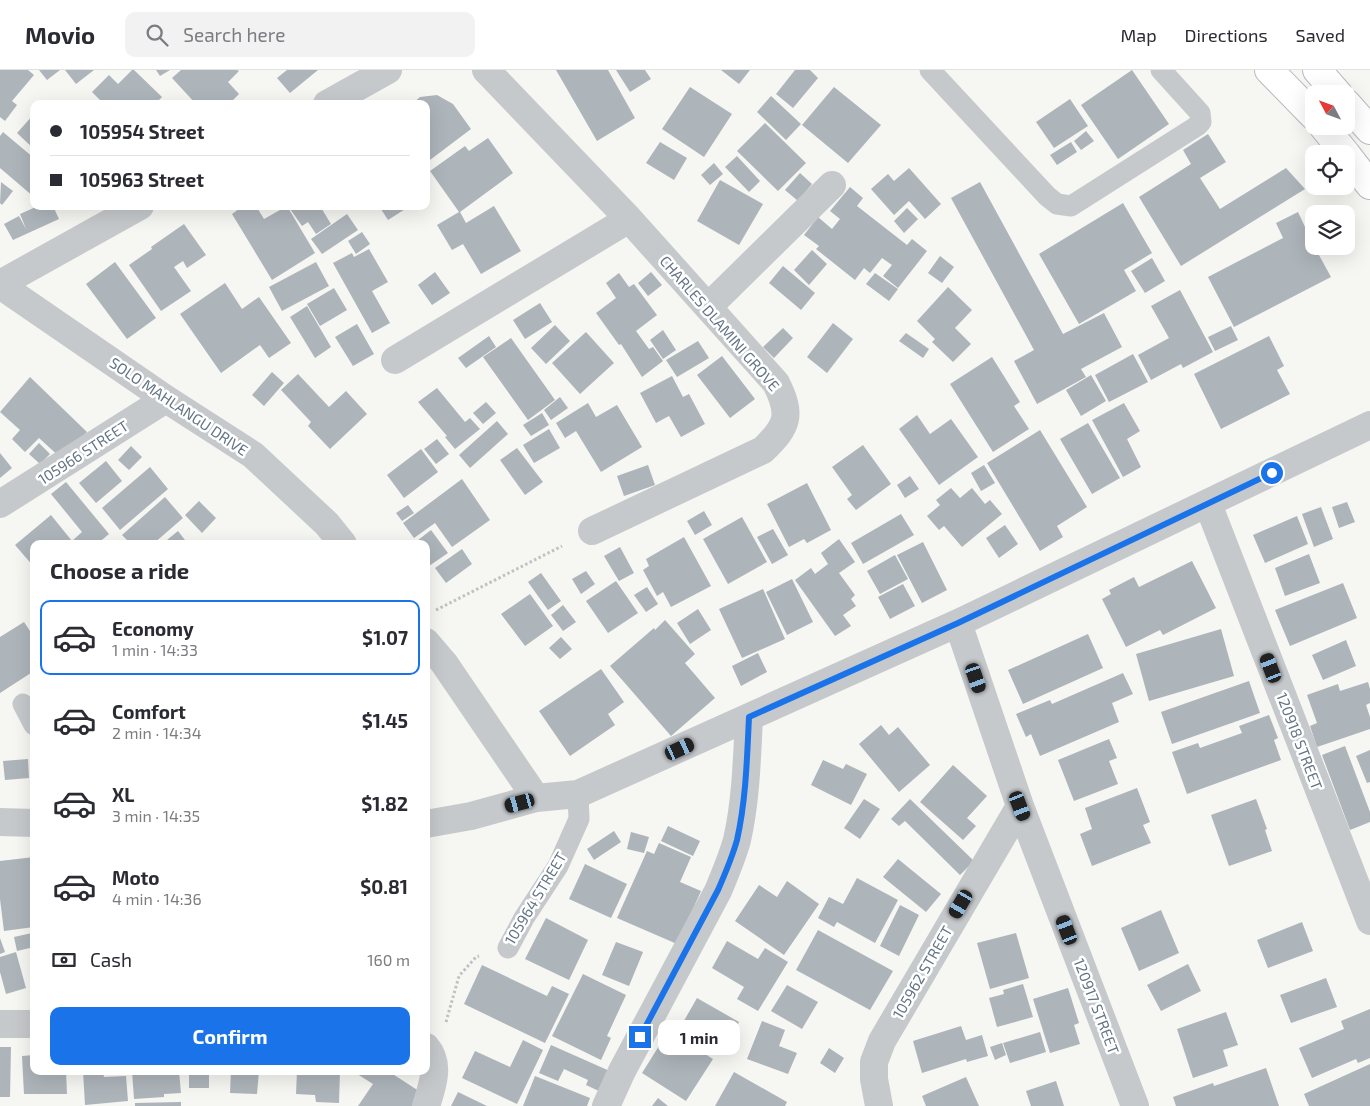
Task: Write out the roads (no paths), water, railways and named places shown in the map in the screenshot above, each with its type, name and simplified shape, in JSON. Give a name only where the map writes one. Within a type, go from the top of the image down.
[{"type":"main road","points":[[1268,70],[1305,107]]},
{"type":"main road","points":[[1317,70],[1330,85]]},
{"type":"main road","points":[[1355,113],[1370,130]]},
{"type":"main road","points":[[1330,135],[1338,145]]},
{"type":"main road","points":[[1355,166],[1370,185]]},
{"type":"street","points":[[334,100],[388,70]]},
{"type":"street","name":"CHARLES DLAMINI GROVE","points":[[486,70],[629,219],[776,383],[784,400],[786,419],[777,436],[763,450],[592,531]]},
{"type":"street","points":[[708,307],[832,185]]},
{"type":"street","points":[[0,284],[133,210]]},
{"type":"street","points":[[395,360],[629,219]]},
{"type":"street","name":"SOLO MAHLANGU DRIVE","points":[[0,284],[166,399],[253,455],[327,524],[340,540]]},
{"type":"street","name":"105966 STREET","points":[[0,504],[166,399]]},
{"type":"street","points":[[430,823],[471,816],[536,798],[578,794],[958,623],[1370,425]]},
{"type":"street","name":"120918 STREET","points":[[1208,504],[1370,921]]},
{"type":"street","name":"120917 STREET","points":[[958,623],[1020,806],[1135,1106]]},
{"type":"street","points":[[430,647],[444,663],[536,798]]},
{"type":"street","points":[[606,1106],[622,1071],[729,866],[740,820],[749,717]]},
{"type":"street","name":"105962 STREET","points":[[879,1106],[874,1079],[874,1062],[882,1041],[1020,806]]},
{"type":"street","points":[[0,822],[30,823]]},
{"type":"street","points":[[0,1024],[30,1024]]},
{"type":"street","points":[[426,1106],[434,1080],[430,1054]]},
{"type":"lane","points":[[930,70],[1047,196],[1057,204],[1071,206],[1197,126],[1200,122],[1200,113],[1161,70]]},
{"type":"lane","points":[[23,704],[30,717]]},
{"type":"lane","name":"105964 STREET","points":[[508,948],[524,918],[558,866],[579,819],[578,794]]}]
